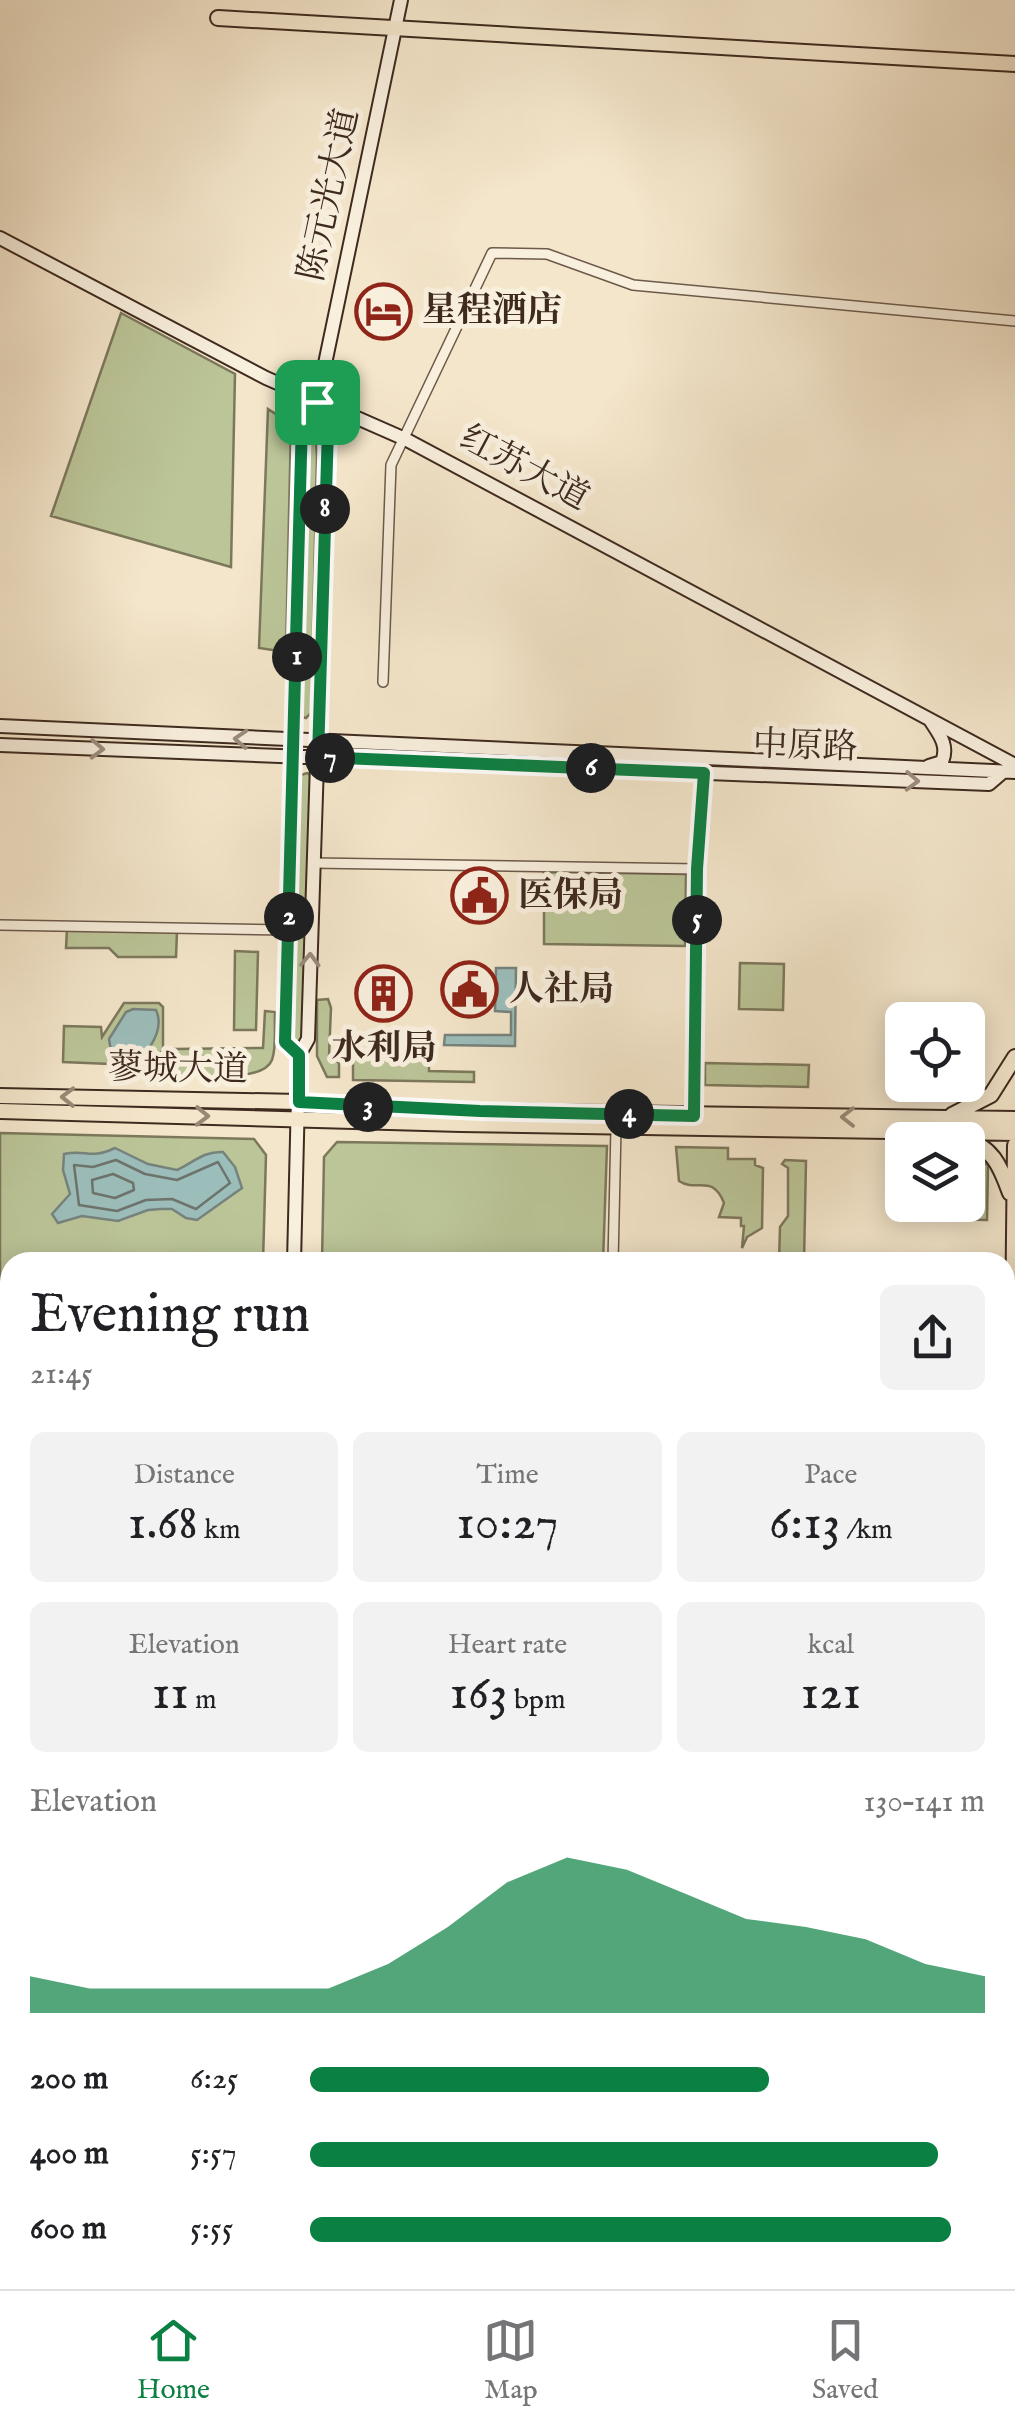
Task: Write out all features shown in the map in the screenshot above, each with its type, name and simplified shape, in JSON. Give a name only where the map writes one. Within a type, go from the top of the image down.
[{"type":"main road","name":"陈元光大道","points":[[299,1055],[285,1042],[302,420],[317,402],[401,0]]},
{"type":"main road","points":[[218,18],[1015,64]]},
{"type":"main road","name":"红苏大道","points":[[0,238],[317,402],[404,439],[928,718],[1011,770]]},
{"type":"main road","name":"陈元光大道","points":[[294,1252],[299,1055],[308,1039],[328,428],[317,402]]},
{"type":"main road","points":[[924,766],[939,764],[944,756],[943,740],[928,718]]},
{"type":"main road","name":"中原路","points":[[0,726],[294,741],[318,750],[704,773],[989,784],[1011,770]]},
{"type":"main road","name":"中原路","points":[[0,745],[294,758],[318,750],[1011,770]]},
{"type":"main road","points":[[947,1122],[991,1094],[1015,1057]]},
{"type":"main road","name":"蓼城大道","points":[[0,1096],[616,1128],[885,1126]]},
{"type":"main road","name":"蓼城大道","points":[[0,1111],[442,1110],[885,1123]]},
{"type":"main road","name":"蓼城大道","points":[[978,1122],[1015,1119]]},
{"type":"main road","name":"蓼城大道","points":[[985,1130],[1015,1134]]},
{"type":"main road","points":[[1014,1252],[1015,1145]]},
{"type":"main road","points":[[985,1147],[1000,1166],[1015,1204]]},
{"type":"street","points":[[383,682],[391,465],[492,254],[547,254],[632,285],[1015,320]]},
{"type":"street","points":[[694,1116],[697,869],[704,773]]},
{"type":"street","points":[[313,863],[697,869]]},
{"type":"street","points":[[0,925],[289,930]]},
{"type":"street","points":[[612,1252],[616,1128]]},
{"type":"green space","points":[[121,313],[235,374],[231,567],[51,516]]},
{"type":"green space","points":[[268,409],[291,424],[286,652],[259,648]]},
{"type":"green space","points":[[305,441],[316,442],[317,456],[311,713],[306,718],[299,716]]},
{"type":"green space","points":[[301,775],[312,776],[304,1037],[298,1044],[291,1037],[299,783]]},
{"type":"green space","points":[[544,872],[686,874],[685,946],[544,944]]},
{"type":"green space","points":[[67,929],[177,932],[176,957],[118,957],[109,948],[66,948]]},
{"type":"green space","points":[[235,951],[258,952],[256,1030],[234,1030]]},
{"type":"green space","points":[[740,963],[784,964],[783,1010],[739,1009]]},
{"type":"green space","points":[[328,999],[329,1056],[339,1063],[339,1077],[327,1077],[317,1056],[317,1000]]},
{"type":"green space","points":[[124,1003],[159,1003],[163,1007],[159,1066],[63,1062],[64,1026],[101,1027],[102,1037]]},
{"type":"green space","points":[[265,1011],[275,1012],[274,1054],[266,1067],[242,1075],[173,1074],[174,1049],[263,1048]]},
{"type":"green space","points":[[362,1051],[429,1052],[429,1071],[474,1072],[474,1082],[353,1080],[353,1058]]},
{"type":"green space","points":[[705,1063],[809,1065],[808,1087],[705,1085]]},
{"type":"green space","points":[[0,1133],[254,1139],[266,1155],[263,1252],[0,1252]]},
{"type":"green space","points":[[337,1142],[607,1146],[603,1252],[322,1252],[324,1157]]},
{"type":"green space","points":[[676,1147],[728,1148],[728,1159],[755,1159],[755,1165],[763,1168],[762,1228],[747,1237],[742,1248],[741,1218],[719,1217],[724,1203],[719,1194],[709,1186],[679,1181]]},
{"type":"green space","points":[[785,1160],[806,1161],[804,1252],[779,1252],[780,1227],[788,1216],[788,1168],[782,1164]]},
{"type":"green space","points":[[985,1164],[988,1164],[985,1220]]},
{"type":"water","points":[[496,968],[516,968],[515,1046],[444,1045],[445,1035],[511,1035],[511,1012],[495,1011]]},
{"type":"water","points":[[156,1010],[157,1033],[144,1054],[121,1056],[111,1051],[109,1039],[126,1012]]},
{"type":"water","points":[[115,1148],[148,1164],[177,1170],[205,1155],[223,1152],[235,1167],[242,1188],[197,1220],[172,1209],[161,1209],[118,1221],[82,1216],[58,1223],[52,1214],[70,1194],[63,1170],[64,1154],[100,1153]]},
{"type":"place","name":"星程酒店","points":[[383,311]]},
{"type":"place","name":"医保局","points":[[479,896]]},
{"type":"place","name":"人社局","points":[[470,990]]},
{"type":"place","name":"水利局","points":[[384,993]]},
{"type":"route","points":[[317,402],[328,428],[318,757],[704,773],[697,869],[694,1116],[299,1102],[299,1055],[285,1042],[302,420],[317,402]]}]
